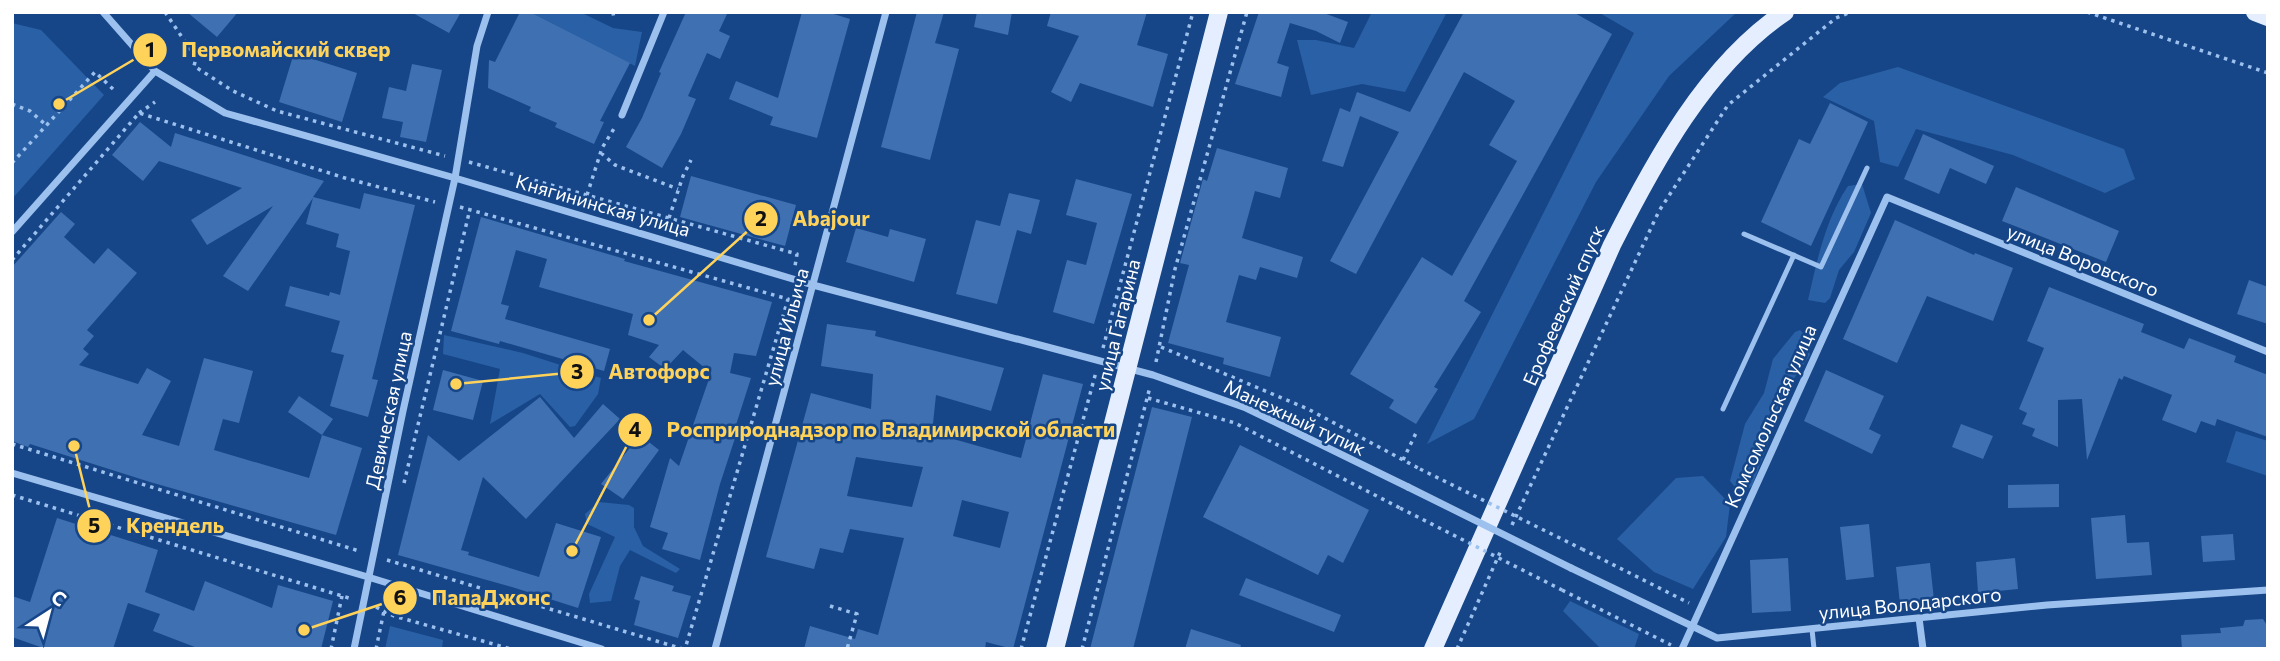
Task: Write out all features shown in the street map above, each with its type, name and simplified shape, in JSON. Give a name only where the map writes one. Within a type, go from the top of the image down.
[{"type":"main road","name":"улица Гагарина","points":[[1055,649],[1219,12]]},
{"type":"main road","name":"Ерофеевский спуск","points":[[1433,649],[1612,245],[1635,199],[1692,107],[1770,17],[1785,12]]},
{"type":"main road","points":[[1770,17],[1796,12]]},
{"type":"main road","points":[[2256,12],[2268,17]]},
{"type":"street","name":"Княгининская улица","points":[[103,12],[155,71],[225,113],[455,178],[813,285],[1128,368]]},
{"type":"street","name":"Девическая улица","points":[[354,649],[372,555],[450,205],[477,46],[488,12]]},
{"type":"street","points":[[622,115],[664,12]]},
{"type":"street","name":"улица Ильича","points":[[715,649],[886,12]]},
{"type":"street","points":[[12,232],[155,71]]},
{"type":"street","name":"улица Воровского","points":[[1887,197],[2268,352]]},
{"type":"street","name":"Комсомольская улица","points":[[1681,649],[1887,197]]},
{"type":"street","name":"Манежный тупик","points":[[1128,368],[1246,408],[1572,568]]},
{"type":"street","points":[[12,473],[368,577],[602,649]]},
{"type":"street","name":"улица Володарского","points":[[1572,568],[1717,638],[2047,605],[2268,590]]},
{"type":"street","points":[[1919,618],[1923,649]]},
{"type":"lane","points":[[1744,234],[1821,267],[1867,168]]},
{"type":"lane","points":[[1723,409],[1794,255]]},
{"type":"lane","points":[[1812,629],[1814,649]]},
{"type":"path","points":[[12,444],[684,649],[788,299],[797,254],[277,111],[233,91],[194,66],[196,58],[165,12]]},
{"type":"path","points":[[613,12],[614,20]]},
{"type":"path","points":[[1021,649],[1194,12]]},
{"type":"path","points":[[1082,649],[1161,347],[1175,269],[1247,12]]},
{"type":"path","points":[[1510,529],[1659,211],[1728,105],[1836,18],[1852,12]]},
{"type":"path","points":[[2087,12],[2268,73]]},
{"type":"path","points":[[12,163],[95,72],[114,90]]},
{"type":"path","points":[[12,260],[139,113],[155,102]]},
{"type":"path","points":[[12,104],[30,111],[46,125]]},
{"type":"path","points":[[139,113],[345,178],[470,209],[788,299]]},
{"type":"path","points":[[586,195],[601,153],[622,115]]},
{"type":"path","points":[[601,153],[615,165],[678,189]]},
{"type":"path","points":[[669,218],[691,160]]},
{"type":"path","points":[[402,494],[470,209]]},
{"type":"path","points":[[1161,347],[1308,409],[1420,469],[1700,608]]},
{"type":"path","points":[[1147,398],[1235,423],[1400,509],[1681,649]]},
{"type":"path","points":[[1403,460],[1416,433]]},
{"type":"path","points":[[12,495],[342,595],[394,616],[511,649]]},
{"type":"path","points":[[1457,649],[1505,541]]},
{"type":"path","points":[[331,649],[342,595]]},
{"type":"path","points":[[830,607],[858,614],[848,649]]},
{"type":"path","points":[[376,649],[384,611]]},
{"type":"shaded area","points":[[530,12],[580,12],[613,28],[642,32],[635,66]]},
{"type":"shaded area","points":[[1372,12],[1447,12],[1405,92],[1362,84],[1311,95],[1297,40],[1316,40],[1354,48]]},
{"type":"shaded area","points":[[1598,12],[1737,12],[1669,76],[1596,182],[1474,419],[1427,444],[1634,33]]},
{"type":"shaded area","points":[[12,23],[41,30],[104,95],[12,199]]},
{"type":"shaded area","points":[[1898,67],[2124,149],[2135,179],[2105,193],[2013,155],[1916,129],[1898,167],[1880,162],[1874,121],[1823,97],[1840,83]]},
{"type":"shaded area","points":[[1862,184],[1871,213],[1854,252],[1839,270],[1830,298],[1825,303],[1808,300],[1833,213],[1848,186]]},
{"type":"shaded area","points":[[1800,330],[1805,335],[1810,355],[1791,383],[1752,486],[1744,492],[1738,491],[1730,481],[1745,424],[1764,393],[1773,359],[1795,332]]},
{"type":"shaded area","points":[[444,335],[523,353],[601,378],[598,394],[575,426],[570,427],[540,394],[490,424],[500,369],[443,354]]},
{"type":"shaded area","points":[[2236,431],[2268,441],[2268,476],[2226,462]]},
{"type":"shaded area","points":[[1703,476],[1730,504],[1726,537],[1693,589],[1654,572],[1617,539],[1676,478]]},
{"type":"shaded area","points":[[599,502],[629,505],[634,508],[634,527],[643,546],[680,569],[676,573],[630,550],[620,566],[611,601],[590,603],[589,594],[615,537],[587,524],[585,514]]},
{"type":"shaded area","points":[[1570,601],[1639,634],[1634,649],[1599,647],[1563,611]]},
{"type":"shaded area","points":[[390,626],[443,640],[442,649],[385,649]]},
{"type":"building","points":[[187,12],[238,12],[217,37]]},
{"type":"building","points":[[411,12],[461,12],[449,33]]},
{"type":"building","points":[[520,12],[530,12],[630,63],[600,121],[604,122],[594,144],[555,127],[557,123],[529,111],[531,107],[488,88],[489,60],[495,62]]},
{"type":"building","points":[[686,12],[728,12],[719,31],[730,36],[720,59],[707,53],[688,96],[696,99],[662,168],[626,147],[642,118]]},
{"type":"building","points":[[802,12],[827,12],[850,19],[817,138],[770,125],[773,117],[729,99],[736,81],[778,98]]},
{"type":"building","points":[[917,12],[944,12],[935,43],[959,49],[930,160],[881,147]]},
{"type":"building","points":[[977,12],[1012,12],[1008,35],[974,27]]},
{"type":"building","points":[[1051,12],[1147,12],[1137,45],[1168,54],[1153,107],[1080,83],[1071,102],[1051,92],[1079,36],[1047,26]]},
{"type":"building","points":[[1259,12],[1321,12],[1348,22],[1340,43],[1316,31],[1290,23],[1277,63],[1289,67],[1281,97],[1235,84]]},
{"type":"building","points":[[1464,12],[1573,12],[1612,34],[1464,301],[1481,312],[1434,387],[1438,389],[1416,424],[1389,408],[1394,400],[1350,374],[1422,257],[1452,276],[1517,161],[1489,145],[1515,101],[1464,72],[1356,274],[1330,261],[1399,132],[1360,116],[1343,167],[1322,161],[1340,108],[1350,112],[1357,92],[1410,112]]},
{"type":"building","points":[[294,53],[357,73],[342,122],[279,102]]},
{"type":"building","points":[[412,64],[442,70],[426,142],[400,137],[403,122],[382,118],[389,87],[406,91]]},
{"type":"building","points":[[1830,103],[1868,122],[1811,246],[1761,222],[1799,139],[1810,144]]},
{"type":"building","points":[[140,122],[171,147],[175,133],[324,181],[313,197],[360,209],[364,193],[415,205],[372,379],[378,380],[368,417],[330,406],[344,355],[331,352],[340,321],[285,306],[290,286],[329,296],[330,292],[340,295],[350,251],[336,247],[339,234],[306,224],[313,198],[248,291],[223,276],[273,206],[207,245],[191,220],[242,188],[159,161],[143,181],[112,155]]},
{"type":"building","points":[[1923,134],[1994,166],[1986,184],[1950,168],[1939,194],[1904,179]]},
{"type":"building","points":[[1217,148],[1288,168],[1280,198],[1255,191],[1242,238],[1303,257],[1297,278],[1260,267],[1256,280],[1239,275],[1226,322],[1281,337],[1270,377],[1223,364],[1224,358],[1168,343],[1189,265],[1180,263],[1203,179],[1207,181]]},
{"type":"building","points":[[691,176],[796,205],[785,246],[680,217]]},
{"type":"building","points":[[1076,179],[1132,194],[1094,324],[1053,312],[1067,260],[1086,265],[1097,223],[1066,215]]},
{"type":"building","points":[[2016,187],[2119,231],[2106,262],[2002,221]]},
{"type":"building","points":[[1009,193],[1040,200],[1031,234],[1017,230],[997,304],[956,294],[976,220],[1000,226]]},
{"type":"building","points":[[61,212],[75,224],[64,237],[94,264],[108,248],[137,273],[87,330],[94,336],[83,349],[89,354],[79,365],[138,384],[147,368],[171,381],[142,435],[179,446],[204,358],[253,371],[239,423],[223,419],[214,450],[309,478],[322,435],[362,448],[336,535],[150,482],[30,444],[28,447],[12,441],[12,267]]},
{"type":"building","points":[[481,217],[625,259],[624,261],[772,302],[756,356],[734,353],[730,373],[751,378],[700,560],[662,549],[668,533],[650,527],[670,458],[679,466],[711,373],[683,350],[665,369],[649,357],[659,345],[628,335],[633,314],[539,287],[547,259],[516,250],[501,304],[509,306],[505,319],[610,349],[604,371],[500,341],[499,344],[451,331]]},
{"type":"building","points":[[1895,220],[1974,255],[1975,253],[2013,268],[1993,321],[1927,296],[1897,363],[1843,339]]},
{"type":"building","points":[[856,228],[888,237],[890,229],[926,239],[914,282],[846,262]]},
{"type":"building","points":[[2249,280],[2268,287],[2268,324],[2237,314]]},
{"type":"building","points":[[2049,287],[2144,324],[2141,332],[2184,349],[2189,338],[2236,356],[2234,362],[2268,375],[2268,437],[2217,419],[2215,426],[2201,421],[2196,433],[2162,420],[2172,395],[2124,376],[2122,380],[2119,378],[2087,460],[2082,399],[2058,400],[2058,447],[2032,436],[2035,429],[2022,424],[2027,413],[2019,409],[2044,348],[2027,341]]},
{"type":"building","points":[[827,324],[876,331],[875,336],[1004,368],[991,411],[936,395],[932,433],[1021,458],[1043,374],[1083,384],[1013,649],[986,642],[985,649],[804,649],[810,626],[855,639],[858,629],[878,635],[904,538],[850,529],[843,553],[820,548],[814,569],[766,557],[811,393],[871,409],[873,374],[821,366]],"holes":[[[856,457],[923,467],[912,507],[847,496]],[[962,500],[1009,512],[1000,548],[953,536]]]},
{"type":"building","points":[[443,370],[483,381],[473,420],[433,410]]},
{"type":"building","points":[[1826,370],[1884,396],[1869,429],[1881,435],[1872,454],[1804,421]]},
{"type":"building","points":[[299,396],[333,419],[322,435],[288,412]]},
{"type":"building","points":[[540,397],[574,438],[603,404],[620,419],[526,519],[483,477],[461,550],[469,552],[468,555],[539,577],[556,523],[601,537],[578,608],[398,555],[428,435],[459,461]]},
{"type":"building","points":[[1152,407],[1192,417],[1133,649],[1090,649]]},
{"type":"building","points":[[1961,424],[1993,436],[1983,459],[1952,447]]},
{"type":"building","points":[[640,435],[659,450],[623,499],[601,484]]},
{"type":"building","points":[[1240,445],[1369,510],[1343,563],[1328,555],[1318,575],[1203,517]]},
{"type":"building","points":[[2059,484],[2059,507],[2008,508],[2008,485]]},
{"type":"building","points":[[2125,515],[2127,543],[2149,542],[2152,575],[2096,579],[2091,518]]},
{"type":"building","points":[[57,518],[158,550],[145,592],[194,611],[205,581],[272,608],[278,585],[333,601],[321,649],[200,649],[153,631],[160,614],[128,603],[113,649],[46,649],[12,637],[12,596],[30,602]]},
{"type":"building","points":[[1869,524],[1874,577],[1846,580],[1840,527]]},
{"type":"building","points":[[2233,534],[2235,560],[2203,562],[2201,536]]},
{"type":"building","points":[[1788,558],[1791,611],[1752,613],[1750,560]]},
{"type":"building","points":[[2015,558],[2018,589],[1978,593],[1976,562]]},
{"type":"building","points":[[1930,563],[1934,600],[1900,604],[1896,567]]},
{"type":"building","points":[[641,576],[674,586],[672,591],[691,596],[678,638],[634,625],[640,601],[634,599]]},
{"type":"building","points":[[1246,578],[1341,615],[1334,632],[1239,595]]},
{"type":"building","points":[[2263,619],[2268,627],[2268,649],[2182,649],[2181,635],[2221,633],[2220,628],[2243,626],[2245,620]]},
{"type":"building","points":[[1191,629],[1241,645],[1240,649],[1185,649]]},
{"type":"place","name":"Первомайский сквер","points":[[59,104]]},
{"type":"place","name":"Abajour","points":[[649,320]]},
{"type":"place","name":"Автофорс","points":[[456,384]]},
{"type":"place","name":"Крендель","points":[[74,446]]},
{"type":"place","name":"Росприроднадзор по Владимирской области","points":[[572,551]]},
{"type":"place","name":"ПапаДжонс","points":[[304,630]]}]
